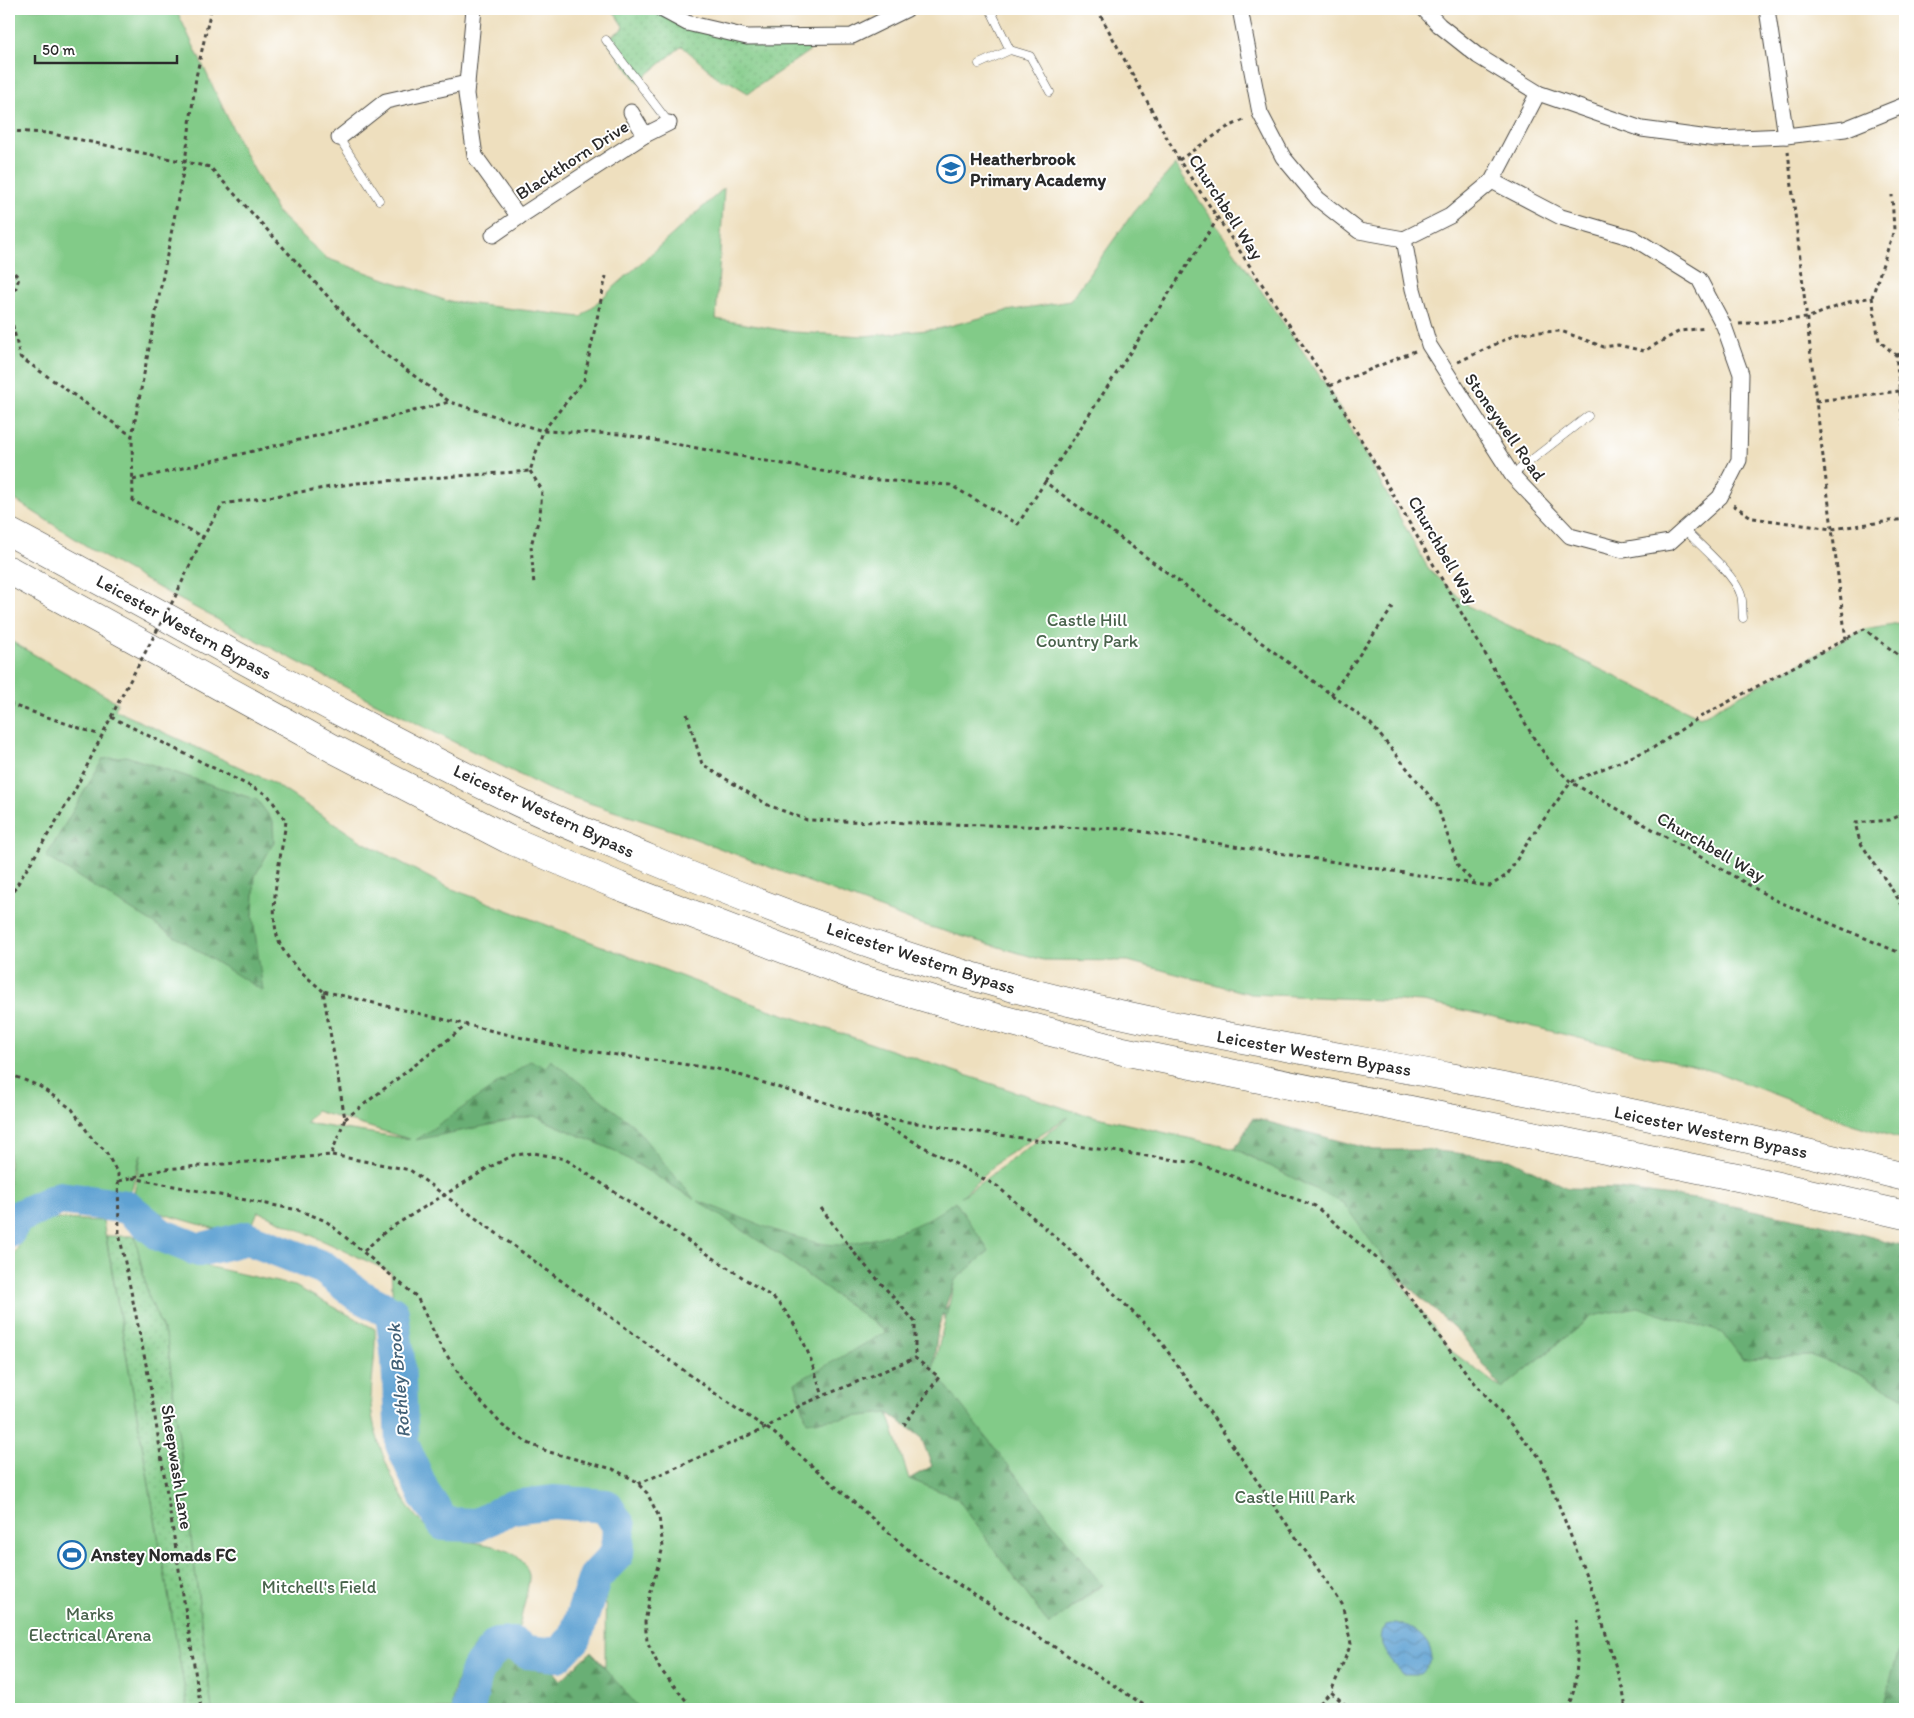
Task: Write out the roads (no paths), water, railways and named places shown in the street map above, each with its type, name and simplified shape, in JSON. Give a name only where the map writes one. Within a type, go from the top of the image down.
[{"type":"highway","name":"Leicester Western Bypass","points":[[9,532],[334,709],[504,796],[693,877],[839,932],[938,966],[1115,1015],[1237,1040],[1462,1080],[1754,1138],[1905,1177]]},
{"type":"highway","name":"Leicester Western Bypass","points":[[9,570],[325,744],[508,839],[619,886],[862,979],[967,1010],[1122,1051],[1738,1176],[1905,1215]]},
{"type":"street","name":"Blackthorn Drive","points":[[474,9],[466,94],[475,156],[519,217],[645,136],[669,123]]},
{"type":"street","points":[[661,9],[687,24],[746,37],[852,36],[907,9]]},
{"type":"street","points":[[1240,9],[1260,113],[1284,156],[1318,200],[1360,231],[1404,239],[1450,216],[1492,181],[1538,93]]},
{"type":"street","points":[[1424,9],[1440,26],[1478,56],[1538,93],[1642,129],[1716,139],[1786,136],[1845,129],[1905,105]]},
{"type":"street","points":[[1767,9],[1786,136]]},
{"type":"street","points":[[339,138],[386,102],[467,83]]},
{"type":"street","points":[[631,112],[645,136]]},
{"type":"street","name":"Stoneywell Road","points":[[1404,239],[1413,289],[1429,345],[1512,475],[1570,536],[1623,550],[1670,542],[1720,497],[1739,460],[1741,374],[1724,326],[1699,279],[1632,238],[1561,217],[1492,181]]},
{"type":"street","points":[[493,236],[519,217]]},
{"type":"lane","points":[[990,9],[1010,50]]},
{"type":"lane","points":[[606,40],[669,123]]},
{"type":"lane","points":[[979,64],[1010,50],[1030,56],[1050,92]]},
{"type":"lane","points":[[339,138],[378,200]]},
{"type":"lane","points":[[1512,475],[1588,416]]},
{"type":"lane","points":[[1684,529],[1712,556],[1736,585],[1741,594],[1743,618]]},
{"type":"water","points":[[1396,1623],[1409,1627],[1420,1635],[1431,1651],[1432,1658],[1421,1674],[1403,1674],[1382,1646],[1381,1639],[1385,1625]]},
{"type":"waterway","name":"Rothley Brook","points":[[9,1231],[16,1218],[60,1198],[127,1207],[161,1235],[199,1250],[247,1238],[324,1268],[358,1295],[392,1313],[398,1359],[402,1444],[424,1494],[444,1524],[477,1525],[512,1507],[553,1502],[606,1506],[619,1526],[617,1554],[595,1577],[575,1638],[558,1655],[527,1652],[514,1644],[497,1645],[477,1670],[468,1709]]},
{"type":"place","name":"Heatherbrook Primary Academy","points":[[951,169]]},
{"type":"place","name":"Anstey Nomads FC","points":[[72,1555]]},
{"type":"park label","name":"Castle Hill Country Park","points":[[1087,630]]},
{"type":"park label","name":"Castle Hill Park","points":[[1295,1497]]},
{"type":"park label","name":"Mitchell's Field","points":[[319,1587]]},
{"type":"park label","name":"Marks Electrical Arena","points":[[90,1624]]}]
